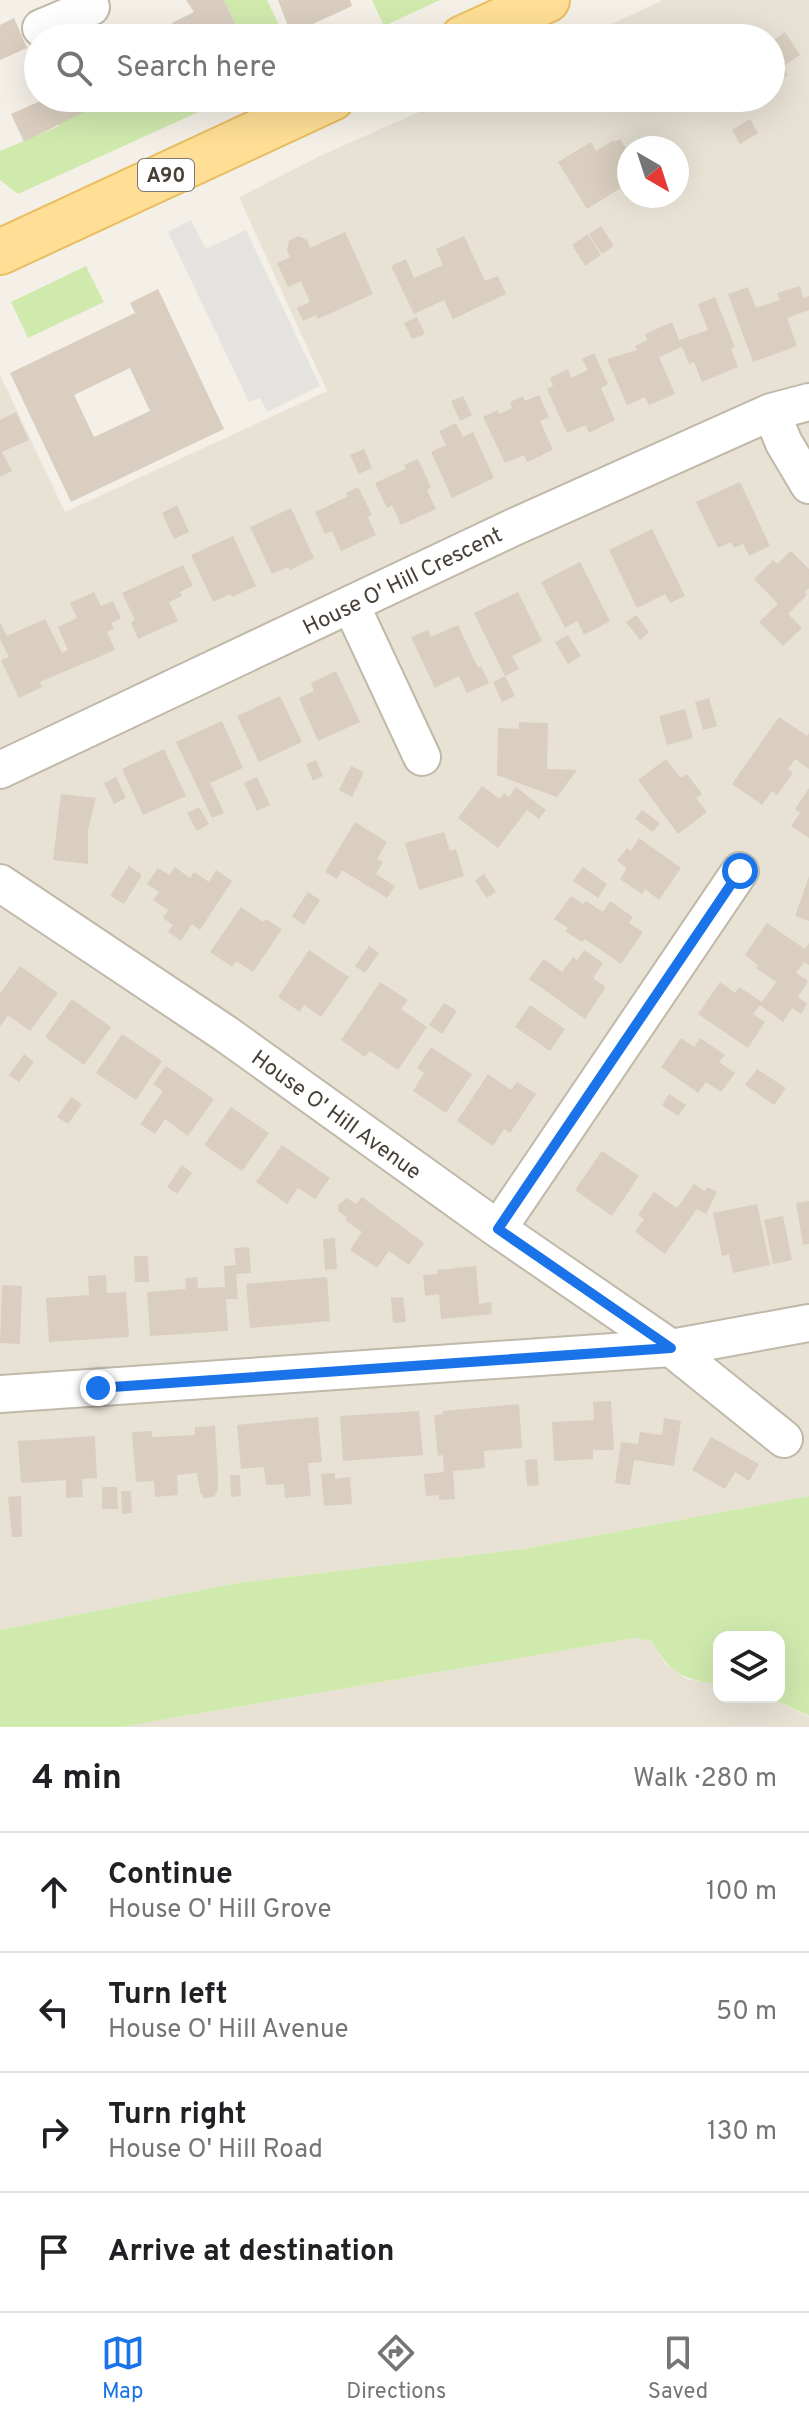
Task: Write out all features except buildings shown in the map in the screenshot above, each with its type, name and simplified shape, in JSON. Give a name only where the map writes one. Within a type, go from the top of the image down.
[{"type":"main road","points":[[494,24],[547,0]]},
{"type":"main road","name":"A90","points":[[0,252],[302,112]]},
{"type":"street","name":"House O' Hill Crescent","points":[[0,770],[514,527],[771,412],[809,402]]},
{"type":"street","points":[[771,412],[784,443],[809,485]]},
{"type":"street","points":[[351,605],[422,757]]},
{"type":"street","points":[[498,1229],[740,871]]},
{"type":"street","name":"House O' Hill Avenue","points":[[0,883],[226,1034],[498,1229],[671,1348],[784,1439]]},
{"type":"street","points":[[0,1394],[671,1348],[809,1323]]},
{"type":"shaded area","points":[[663,0],[809,0],[809,1496],[523,1549],[237,1583],[0,1630],[0,375],[65,512],[327,391],[239,197],[322,155],[419,112],[785,112],[785,24],[612,24]]},
{"type":"shaded area","points":[[191,220],[206,249],[246,230],[320,386],[267,412],[260,398],[249,402],[168,232]]},
{"type":"shaded area","points":[[636,1638],[651,1641],[665,1663],[686,1679],[713,1684],[713,1703],[781,1703],[809,1717],[809,1727],[121,1727]]},
{"type":"green space","points":[[224,0],[267,0],[278,24],[235,24]]},
{"type":"green space","points":[[372,0],[440,0],[388,24],[383,24]]},
{"type":"green space","points":[[82,112],[198,112],[18,194],[0,180],[0,151],[59,126],[58,123]]},
{"type":"green space","points":[[86,266],[104,302],[28,338],[11,302]]},
{"type":"green space","points":[[809,1496],[809,1716],[782,1703],[785,1703],[785,1631],[713,1631],[713,1684],[679,1673],[665,1661],[651,1641],[636,1638],[121,1727],[0,1727],[0,1630],[237,1583],[523,1549]]},
{"type":"route","points":[[98,1388],[671,1348],[498,1229],[740,871]]}]
